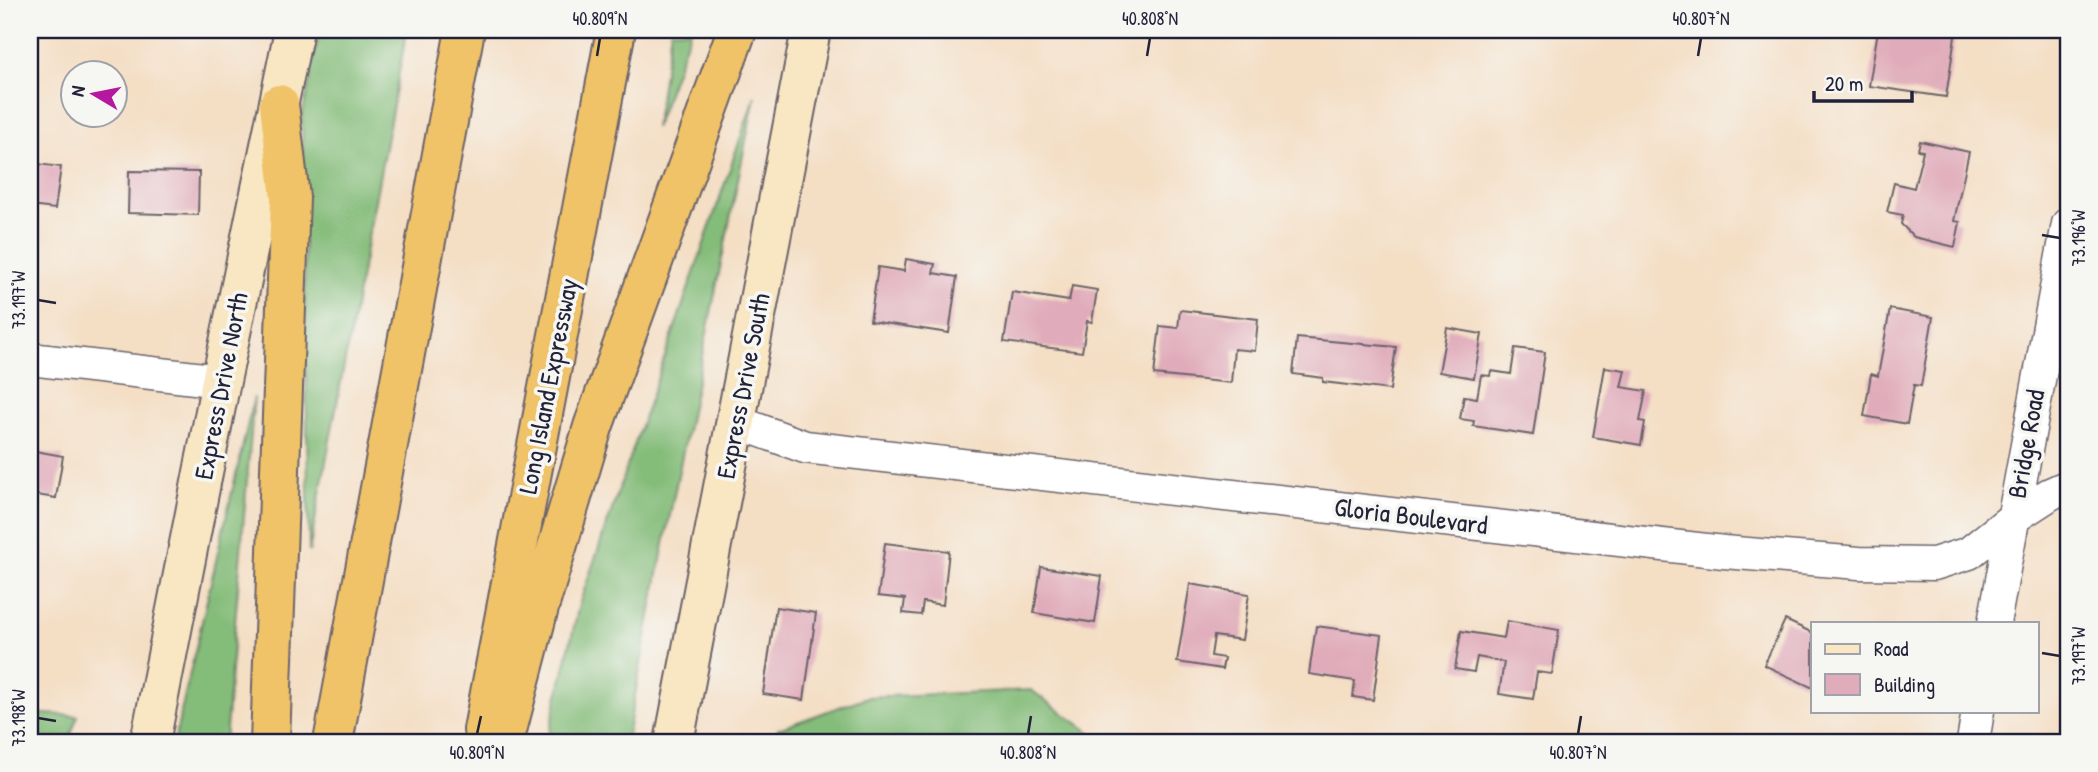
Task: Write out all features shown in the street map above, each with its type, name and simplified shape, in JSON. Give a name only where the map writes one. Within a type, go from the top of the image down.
[{"type":"highway","points":[[332,742],[466,30]]},
{"type":"highway","name":"Long Island Expressway","points":[[480,742],[616,30]]},
{"type":"highway","points":[[503,742],[540,604],[593,427],[737,30]]},
{"type":"highway","points":[[270,742],[290,198],[279,104]]},
{"type":"main road","name":"Express Drive North","points":[[150,742],[294,30]]},
{"type":"main road","name":"Express Drive South","points":[[674,742],[811,30]]},
{"type":"street","name":"Bridge Road","points":[[1994,622],[2068,224]]},
{"type":"street","points":[[30,359],[221,381]]},
{"type":"street","name":"Gloria Boulevard","points":[[737,422],[805,447],[1724,552],[1858,563],[1934,564],[1969,553],[2013,518],[2049,494],[2068,486]]},
{"type":"street","points":[[1972,742],[1978,712]]},
{"type":"green space","points":[[320,30],[407,30],[309,552],[302,117]]},
{"type":"green space","points":[[671,30],[691,30],[655,128]]},
{"type":"green space","points":[[755,96],[626,742],[547,742],[579,605]]},
{"type":"green space","points":[[254,397],[225,742],[174,742]]},
{"type":"green space","points":[[1031,690],[1091,733],[1098,742],[772,742],[778,729],[867,697]]},
{"type":"green space","points":[[30,713],[78,716],[68,742],[30,742]]},
{"type":"building","points":[[1878,30],[1956,30],[1946,97],[1869,86]]},
{"type":"building","points":[[1920,141],[1969,152],[1954,221],[1960,222],[1955,247],[1914,237],[1901,224],[1903,215],[1887,212],[1894,183],[1914,188],[1923,151],[1918,150]]},
{"type":"building","points":[[30,163],[61,167],[55,209],[30,206]]},
{"type":"building","points":[[129,171],[199,172],[198,215],[128,213]]},
{"type":"building","points":[[906,259],[935,264],[933,273],[957,277],[949,333],[870,321],[878,267],[904,271]]},
{"type":"building","points":[[1072,286],[1097,290],[1092,322],[1087,321],[1082,352],[1004,342],[1012,292],[1069,301]]},
{"type":"building","points":[[1890,309],[1933,317],[1921,386],[1914,385],[1907,424],[1864,416],[1871,374],[1878,376]]},
{"type":"building","points":[[1180,310],[1258,319],[1255,351],[1234,349],[1231,383],[1154,375],[1160,326],[1178,328]]},
{"type":"building","points":[[1447,328],[1482,334],[1474,378],[1439,372]]},
{"type":"building","points":[[1297,338],[1396,347],[1390,390],[1323,382],[1323,378],[1293,374]]},
{"type":"building","points":[[1515,348],[1545,352],[1533,435],[1473,426],[1474,421],[1460,419],[1464,396],[1477,398],[1481,375],[1490,376],[1491,371],[1511,374]]},
{"type":"building","points":[[1605,367],[1625,370],[1621,387],[1646,391],[1640,421],[1645,422],[1641,445],[1593,437]]},
{"type":"building","points":[[30,450],[63,456],[56,498],[30,494]]},
{"type":"building","points":[[885,543],[949,551],[943,605],[923,602],[921,615],[903,613],[905,599],[878,596]]},
{"type":"building","points":[[1041,567],[1102,576],[1095,623],[1034,613]]},
{"type":"building","points":[[1190,584],[1249,594],[1242,640],[1214,636],[1211,656],[1224,658],[1222,669],[1177,662]]},
{"type":"building","points":[[776,607],[816,613],[804,700],[763,694]]},
{"type":"building","points":[[1785,620],[1811,632],[1811,687],[1764,665]]},
{"type":"building","points":[[1507,621],[1559,630],[1552,674],[1537,672],[1533,699],[1499,694],[1504,662],[1477,657],[1474,672],[1455,669],[1461,631],[1504,638]]},
{"type":"building","points":[[1316,626],[1382,635],[1373,700],[1353,697],[1355,681],[1309,674]]}]
